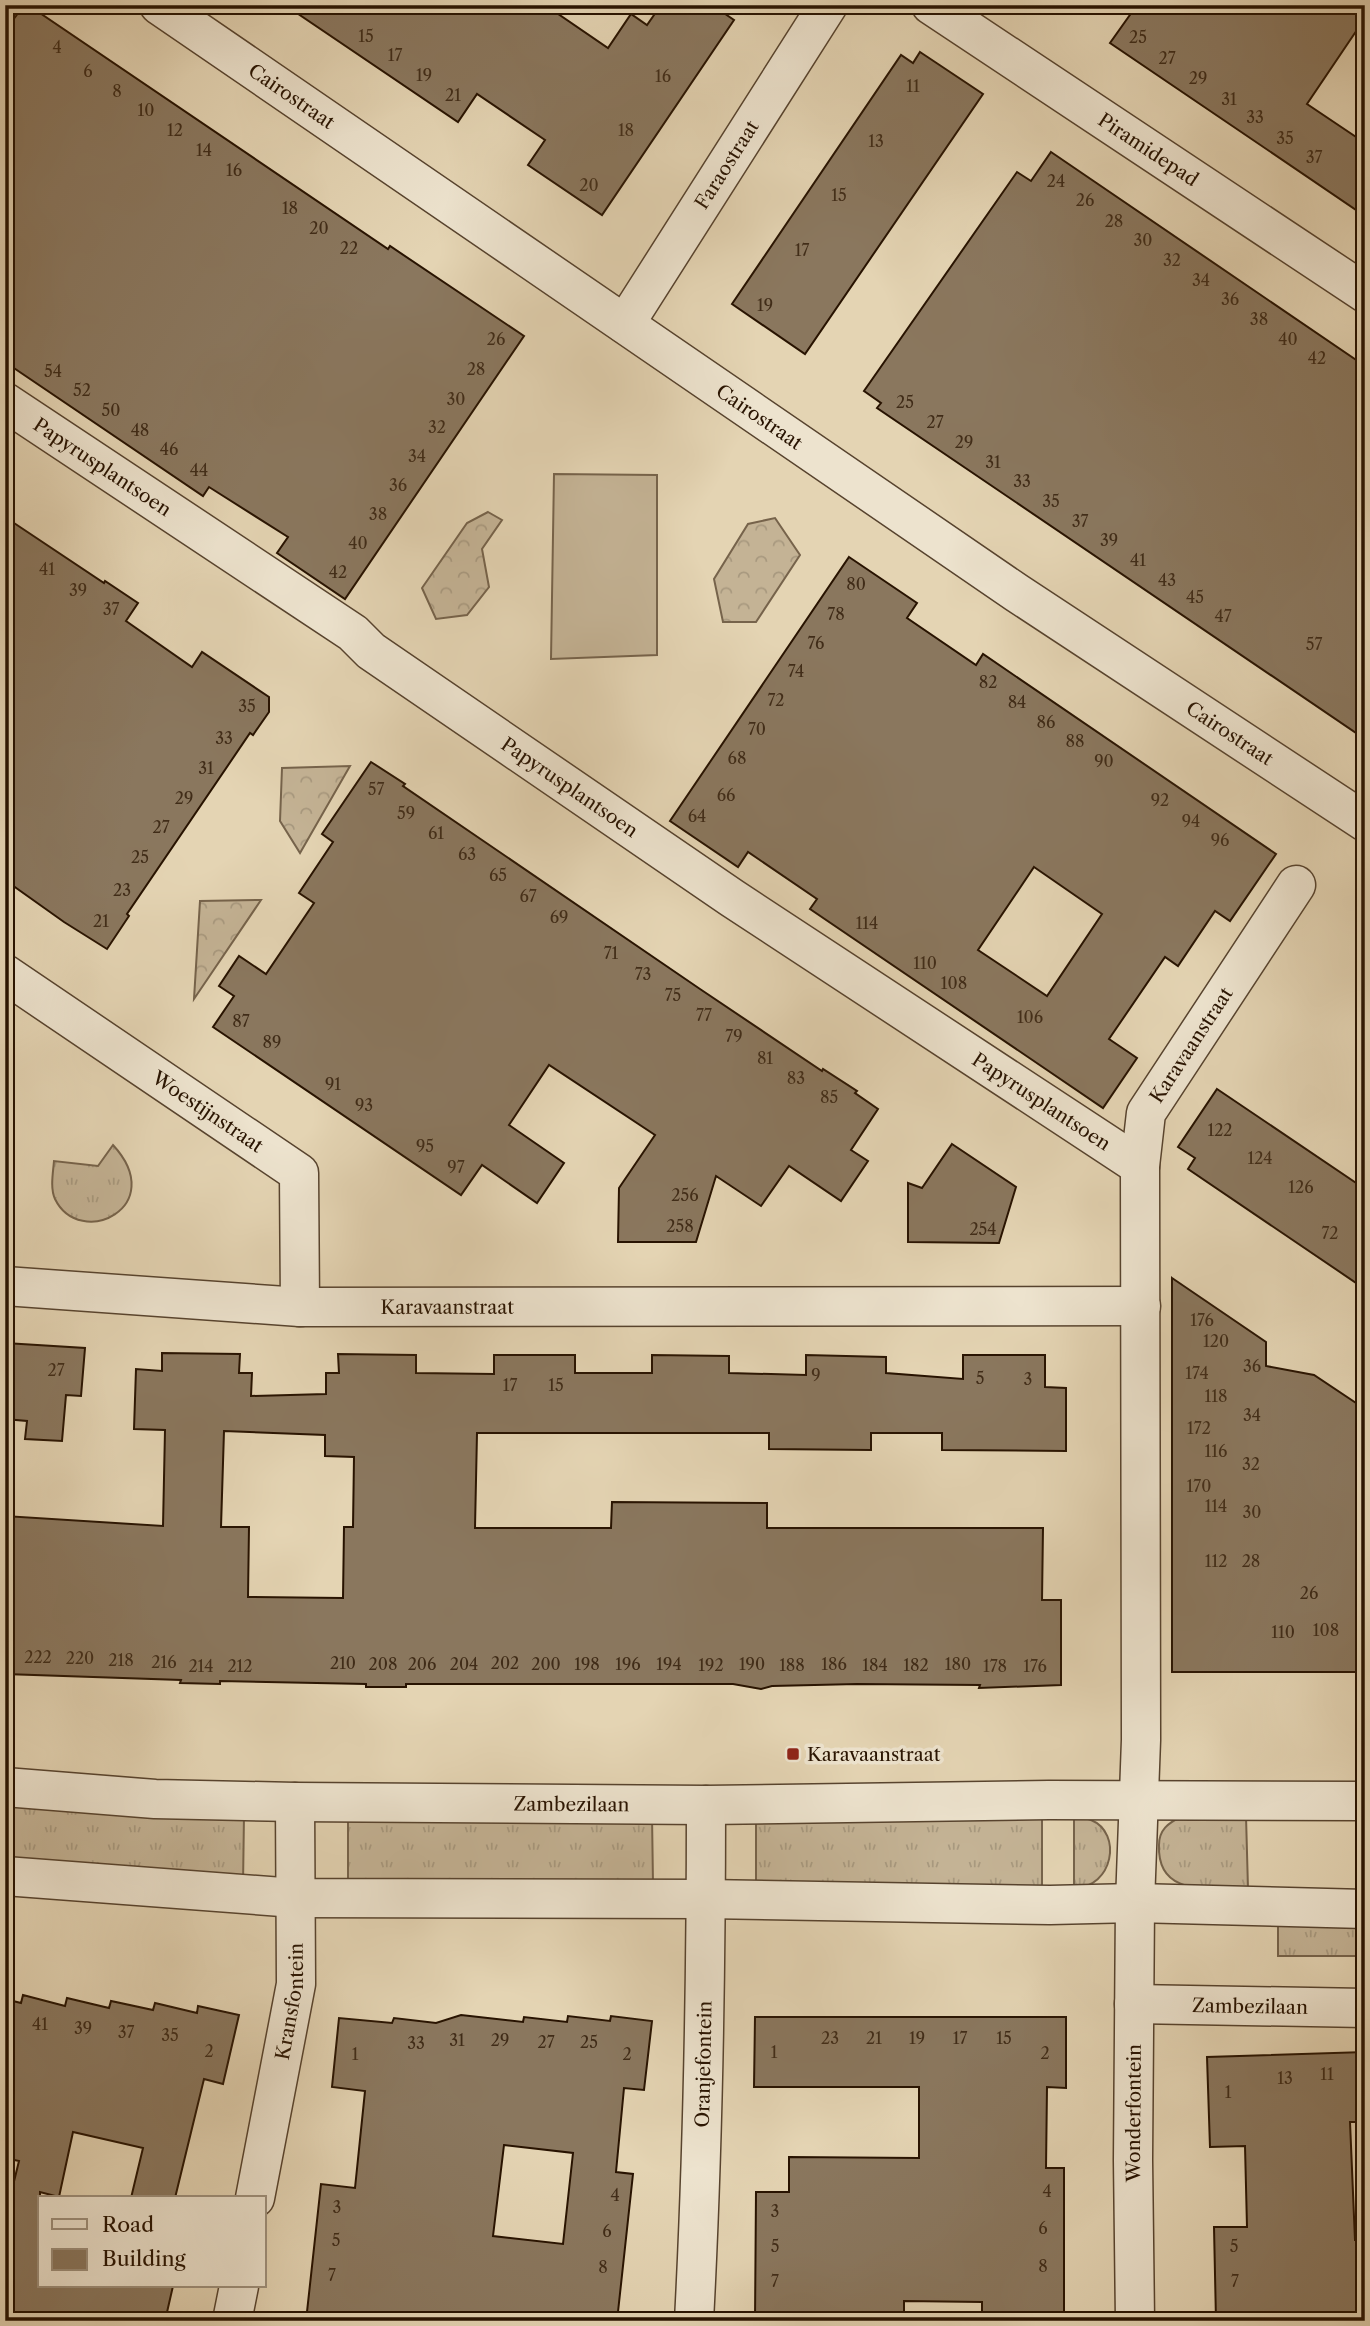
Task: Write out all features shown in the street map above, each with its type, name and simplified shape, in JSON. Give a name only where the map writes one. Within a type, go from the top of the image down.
[{"type":"street","name":"Cairostraat","points":[[159,5],[1017,593],[1365,822]]},
{"type":"street","name":"Faraostraat","points":[[625,324],[828,5]]},
{"type":"street","name":"Piramidepad","points":[[931,5],[1365,293]]},
{"type":"street","name":"Papyrusplantsoen","points":[[5,402],[353,633],[371,651],[732,898],[1140,1166]]},
{"type":"street","name":"Karavaanstraat","points":[[1138,1801],[1141,1740],[1140,1166],[1146,1113],[1296,885]]},
{"type":"street","name":"Woestijnstraat","points":[[5,974],[299,1173],[300,1307]]},
{"type":"street","name":"Karavaanstraat","points":[[5,1286],[300,1307],[1142,1307]]},
{"type":"street","name":"Zambezilaan","points":[[5,1787],[155,1799],[295,1802],[706,1805],[1049,1800],[1365,1801]]},
{"type":"street","points":[[1135,1903],[1138,1801]]},
{"type":"street","name":"Kransfontein","points":[[255,2196],[296,1984],[295,1802]]},
{"type":"street","name":"Oranjefontein","points":[[694,2321],[702,2178],[706,1805]]},
{"type":"street","points":[[5,1876],[295,1898],[706,1899],[1050,1905],[1135,1903],[1365,1909]]},
{"type":"street","name":"Wonderfontein","points":[[1135,1903],[1135,2321]]},
{"type":"street","name":"Zambezilaan","points":[[1134,2004],[1365,2008]]},
{"type":"street","points":[[232,2321],[239,2288]]},
{"type":"green space","points":[[554,474],[657,475],[657,655],[551,659]]},
{"type":"green space","points":[[488,512],[502,520],[482,549],[489,587],[467,615],[436,619],[422,588],[467,523]]},
{"type":"green space","points":[[775,518],[800,555],[756,622],[723,622],[714,579],[748,524]]},
{"type":"green space","points":[[350,766],[300,853],[280,821],[282,768]]},
{"type":"green space","points":[[261,900],[194,999],[200,901]]},
{"type":"green space","points":[[113,1145],[128,1167],[132,1187],[126,1203],[115,1214],[99,1221],[83,1221],[67,1214],[53,1195],[54,1161],[98,1166]]},
{"type":"green space","points":[[5,1801],[244,1815],[243,1885],[5,1868]]},
{"type":"green space","points":[[652,1815],[653,1884],[348,1885],[348,1816]]},
{"type":"green space","points":[[756,1816],[1042,1816],[1042,1888],[756,1887]]},
{"type":"green space","points":[[1246,1816],[1248,1889],[1189,1886],[1176,1882],[1167,1874],[1161,1862],[1159,1840],[1165,1828],[1172,1822],[1181,1817]]},
{"type":"green space","points":[[1074,1818],[1089,1819],[1101,1827],[1110,1847],[1105,1870],[1098,1879],[1087,1886],[1074,1888]]},
{"type":"green space","points":[[1278,1921],[1365,1924],[1365,1956],[1278,1956]]},
{"type":"building","points":[[24,5],[28,5],[388,249],[390,246],[524,336],[345,599],[277,553],[288,537],[209,487],[203,496],[5,362],[5,31]]},
{"type":"building","points":[[285,5],[545,5],[608,48],[631,14],[647,25],[661,5],[712,5],[734,20],[602,215],[528,165],[545,140],[477,94],[458,122]]},
{"type":"building","points":[[1137,5],[1365,5],[1365,18],[1307,104],[1365,143],[1365,216],[1110,43]]},
{"type":"building","points":[[920,52],[983,94],[805,354],[732,304],[901,55],[913,63]]},
{"type":"building","points":[[1051,152],[1365,366],[1365,739],[877,408],[881,403],[864,391],[1017,172],[1031,181]]},
{"type":"building","points":[[5,517],[138,603],[126,621],[192,667],[202,652],[269,697],[269,712],[253,735],[250,733],[127,914],[129,916],[107,949],[5,880]]},
{"type":"building","points":[[849,557],[917,603],[907,618],[976,665],[983,654],[1276,854],[1230,921],[1215,911],[1178,966],[1165,957],[1109,1039],[1137,1058],[1103,1108],[810,909],[817,899],[748,852],[738,867],[670,821]],"holes":[[[1034,867],[1102,914],[1047,996],[978,950]]]},
{"type":"building","points":[[371,762],[700,989],[822,1071],[823,1069],[857,1091],[855,1093],[878,1109],[851,1150],[868,1161],[841,1201],[789,1166],[761,1206],[716,1176],[696,1242],[618,1242],[619,1188],[655,1135],[549,1065],[509,1125],[564,1163],[537,1203],[482,1165],[461,1195],[213,1027],[234,996],[219,986],[239,956],[266,974],[314,903],[299,893],[333,842],[322,834]]},
{"type":"building","points":[[1217,1089],[1365,1189],[1365,1289],[1188,1169],[1195,1158],[1178,1147]]},
{"type":"building","points":[[952,1144],[1016,1187],[999,1243],[908,1242],[908,1183],[922,1188]]},
{"type":"building","points":[[1172,1278],[1266,1342],[1266,1366],[1314,1375],[1365,1409],[1365,1672],[1172,1672]]},
{"type":"building","points":[[5,1343],[85,1348],[81,1396],[66,1395],[62,1441],[25,1439],[27,1421],[5,1419]]},
{"type":"building","points":[[162,1353],[240,1354],[239,1373],[252,1373],[251,1396],[326,1394],[326,1373],[339,1373],[338,1354],[416,1355],[416,1373],[494,1374],[494,1355],[575,1355],[575,1373],[652,1373],[652,1355],[729,1356],[729,1373],[806,1375],[806,1355],[886,1357],[886,1373],[963,1379],[963,1355],[1045,1355],[1045,1387],[1066,1388],[1066,1451],[942,1450],[942,1433],[871,1433],[871,1450],[769,1449],[769,1433],[477,1433],[475,1528],[611,1528],[612,1502],[767,1503],[767,1528],[1043,1528],[1042,1600],[1061,1600],[1061,1685],[979,1688],[980,1685],[857,1684],[772,1686],[761,1689],[733,1684],[406,1684],[406,1687],[366,1687],[366,1684],[220,1681],[220,1684],[180,1683],[181,1680],[5,1674],[5,1516],[163,1526],[165,1430],[134,1429],[136,1369],[162,1371]],"holes":[[[224,1431],[325,1435],[325,1456],[354,1457],[353,1527],[344,1527],[343,1598],[248,1597],[249,1527],[221,1527]]]},
{"type":"building","points":[[23,1995],[65,2006],[67,1998],[109,2008],[111,2001],[153,2010],[155,2003],[197,2013],[198,2006],[239,2015],[223,2084],[204,2079],[175,2196],[131,2196],[143,2148],[73,2132],[59,2196],[40,2192],[38,2196],[38,2288],[173,2288],[165,2321],[5,2321],[5,2218],[19,2161],[5,2158],[5,1999],[21,2003]]},
{"type":"building","points":[[461,2015],[523,2022],[524,2017],[567,2022],[568,2016],[610,2021],[611,2016],[652,2021],[644,2090],[624,2088],[616,2172],[633,2174],[617,2321],[306,2321],[321,2184],[355,2188],[365,2091],[332,2087],[339,2018],[392,2023],[394,2018],[436,2023]],"holes":[[[504,2145],[573,2153],[563,2244],[493,2236]]]},
{"type":"building","points":[[755,2017],[1066,2017],[1066,2088],[1047,2087],[1046,2168],[1064,2168],[1064,2321],[982,2321],[982,2302],[904,2301],[904,2319],[755,2321],[756,2192],[789,2192],[789,2157],[919,2158],[919,2087],[754,2087]]},
{"type":"building","points":[[1365,2052],[1365,2122],[1350,2122],[1355,2240],[1365,2240],[1365,2321],[1216,2321],[1214,2227],[1247,2227],[1245,2146],[1210,2147],[1207,2057]]},
{"type":"place","name":"Karavaanstraat","points":[[793,1754]]}]
